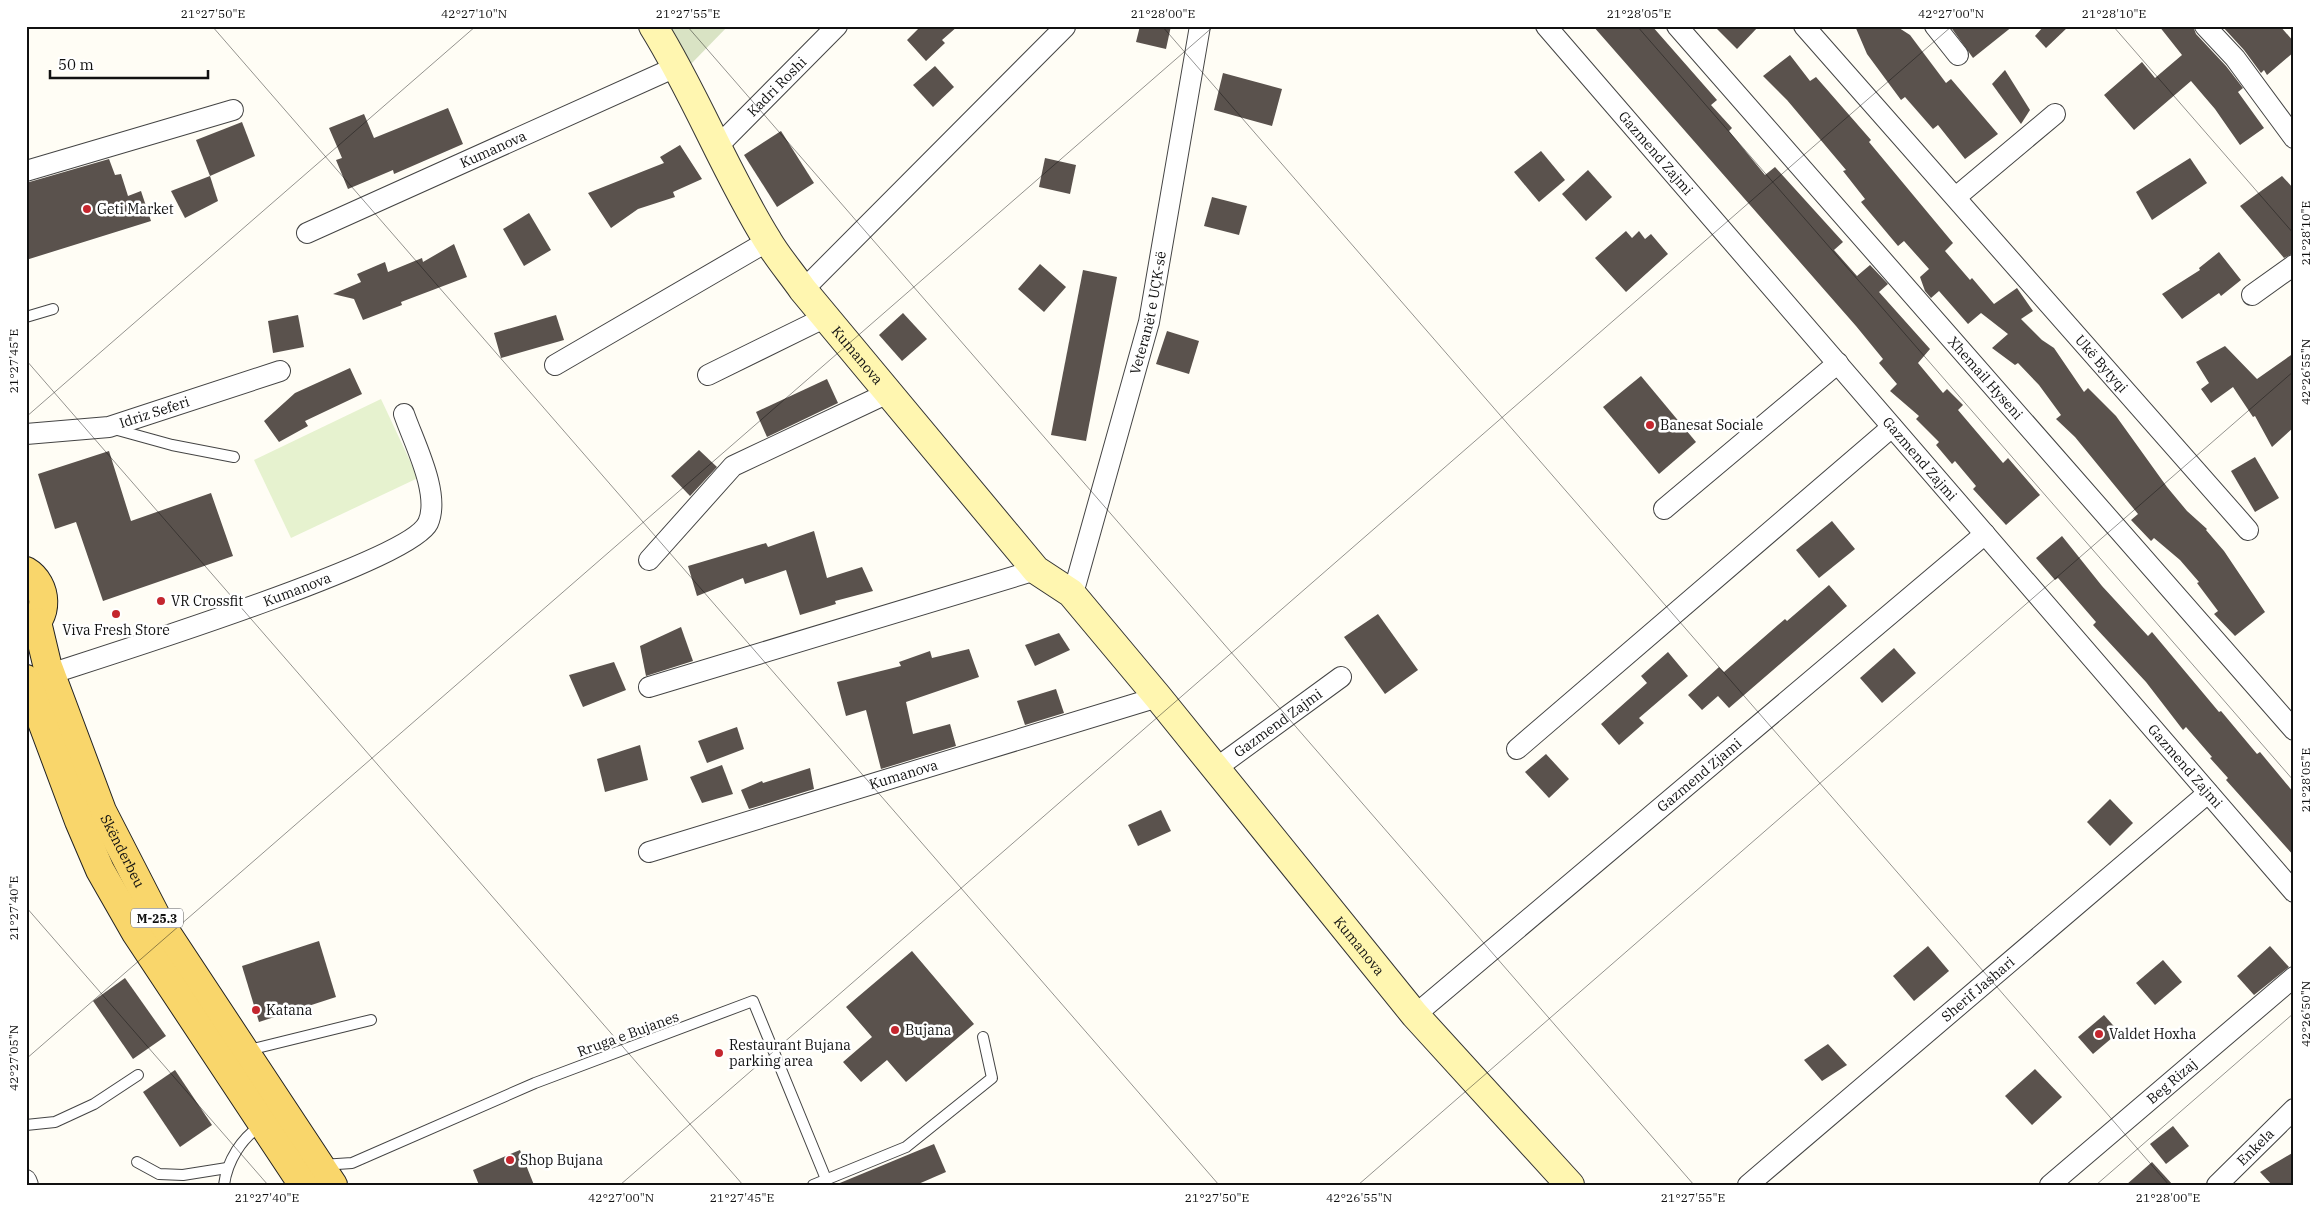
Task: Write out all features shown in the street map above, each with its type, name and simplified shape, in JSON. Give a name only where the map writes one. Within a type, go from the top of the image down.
[{"type":"main road","name":"Kumanova","points":[[653,26],[678,66],[717,147],[768,241],[803,290],[1036,570],[1071,593],[1415,1015],[1570,1185]]},
{"type":"main road","name":"M-25.3","points":[[26,571],[36,578],[44,595],[42,614],[32,627]]},
{"type":"main road","name":"Skënderbeu","points":[[32,627],[40,640],[38,676],[79,821],[100,870],[136,933],[263,1124],[319,1178]]},
{"type":"main road","name":"Skënderbeu","points":[[38,676],[153,912],[246,1054],[319,1178]]},
{"type":"street","name":"Kadri Roshi","points":[[717,147],[837,26]]},
{"type":"street","name":"Veteranët e UÇK-së","points":[[1071,593],[1076,583],[1149,322],[1200,26]]},
{"type":"street","name":"Gazmend Zajmi","points":[[1546,26],[2294,892]]},
{"type":"street","name":"Xhemail Hyseni","points":[[1677,26],[2294,730]]},
{"type":"street","name":"Ukë Bytyqi","points":[[1804,26],[2248,530]]},
{"type":"street","points":[[1935,26],[1958,55]]},
{"type":"street","points":[[2205,26],[2234,58],[2294,138]]},
{"type":"street","points":[[803,290],[1065,27]]},
{"type":"street","name":"Kumanova","points":[[307,233],[678,66]]},
{"type":"street","points":[[26,171],[233,110]]},
{"type":"street","points":[[1956,197],[2056,114]]},
{"type":"street","points":[[555,365],[768,241]]},
{"type":"street","points":[[2252,294],[2294,265]]},
{"type":"street","name":"Kumanova","points":[[708,375],[826,317]]},
{"type":"street","points":[[1664,509],[1838,363]]},
{"type":"street","name":"Idriz Seferi","points":[[26,434],[109,427],[280,371]]},
{"type":"street","name":"Kumanova","points":[[649,560],[733,466],[888,394]]},
{"type":"street","name":"Kumanova","points":[[38,676],[292,592],[379,555],[420,533],[427,524],[431,509],[429,483],[404,414]]},
{"type":"street","points":[[1517,748],[1892,427]]},
{"type":"street","name":"Gazmend Zjami","points":[[1415,1015],[1985,534]]},
{"type":"street","points":[[649,687],[1036,570]]},
{"type":"street","name":"Gazmend Zajmi","points":[[1215,769],[1341,677]]},
{"type":"street","name":"Kumanova","points":[[649,852],[1158,698]]},
{"type":"street","name":"Sherif Jashari","points":[[1748,1185],[2208,793]]},
{"type":"street","name":"Beg Rizaj","points":[[2050,1185],[2294,977]]},
{"type":"street","name":"Enkela","points":[[2217,1185],[2294,1109]]},
{"type":"street","points":[[26,1180],[28,1185]]},
{"type":"lane","points":[[26,316],[53,309]]},
{"type":"lane","points":[[109,427],[172,445],[234,457]]},
{"type":"lane","name":"Rruga e Bujanes","points":[[319,1178],[535,1083],[753,1001],[826,1179]]},
{"type":"lane","points":[[246,1054],[257,1048],[371,1020]]},
{"type":"lane","points":[[813,1185],[906,1147],[992,1078],[983,1037]]},
{"type":"lane","points":[[26,1125],[55,1122],[94,1104],[138,1075]]},
{"type":"lane","points":[[224,1185],[226,1168],[250,1132],[263,1124]]},
{"type":"lane","points":[[137,1162],[159,1174],[183,1175],[226,1168]]},
{"type":"green space","points":[[668,26],[728,26],[691,64]]},
{"type":"green space","points":[[381,399],[418,478],[291,538],[254,460]]},
{"type":"building","points":[[921,26],[958,26],[942,40],[945,43],[926,61],[907,40]]},
{"type":"building","points":[[1140,26],[1171,26],[1166,49],[1136,42]]},
{"type":"building","points":[[1593,26],[1652,26],[1717,100],[1711,105],[1732,128],[1729,131],[1765,175],[1775,167],[1843,242],[1834,250],[1857,276],[1870,265],[1888,284],[1879,292],[1930,349],[1918,363],[1943,393],[1947,389],[1963,405],[1958,410],[2003,463],[2008,458],[2040,495],[2006,525],[1973,489],[1976,486],[1955,461],[1952,464],[1936,445],[1939,442],[1916,419],[1919,416],[1890,391],[1897,384],[1879,363],[1883,359],[1856,326]]},
{"type":"building","points":[[1714,26],[1759,26],[1737,49]]},
{"type":"building","points":[[1855,26],[1896,26],[1910,35],[1946,83],[1951,79],[1998,134],[1965,159],[1938,125],[1933,129],[1905,97],[1901,100],[1867,54]]},
{"type":"building","points":[[1950,26],[2013,26],[1973,58]]},
{"type":"building","points":[[2044,26],[2069,26],[2046,48],[2035,36]]},
{"type":"building","points":[[2159,26],[2193,26],[2196,34],[2226,66],[2243,88],[2238,92],[2264,128],[2240,145],[2215,109],[2191,81],[2134,130],[2104,95],[2142,62],[2155,78],[2182,55]]},
{"type":"building","points":[[2222,26],[2280,26],[2294,42],[2294,52],[2267,75],[2264,70],[2261,73],[2244,50]]},
{"type":"building","points":[[1790,55],[1810,81],[1816,77],[1871,140],[1869,142],[1953,243],[1945,251],[1970,280],[1972,278],[1994,304],[2017,288],[2033,311],[2021,319],[2042,340],[2054,348],[2084,392],[2088,388],[2116,416],[2167,487],[2187,511],[2207,529],[2224,551],[2265,612],[2235,636],[2214,614],[2218,611],[2197,583],[2199,582],[2180,560],[2154,538],[2151,541],[2131,520],[2138,514],[2075,437],[2056,419],[2061,415],[2039,385],[2018,363],[2015,365],[1992,348],[2008,334],[1981,313],[1968,324],[1939,291],[1931,298],[1925,291],[1920,277],[1929,269],[1904,241],[1898,246],[1861,202],[1865,199],[1843,171],[1846,170],[1787,100],[1763,76]]},
{"type":"building","points":[[935,66],[954,87],[933,107],[913,85]]},
{"type":"building","points":[[2005,70],[2030,110],[2021,124],[1992,84]]},
{"type":"building","points":[[1223,73],[1282,89],[1272,126],[1214,110]]},
{"type":"building","points":[[448,108],[463,144],[394,174],[393,170],[348,189],[336,160],[342,158],[329,128],[364,114],[374,138]]},
{"type":"building","points":[[242,122],[255,156],[210,176],[196,140]]},
{"type":"building","points":[[781,131],[814,183],[777,207],[744,155]]},
{"type":"building","points":[[680,145],[702,179],[673,192],[675,197],[638,209],[611,228],[588,193],[664,163],[660,157]]},
{"type":"building","points":[[1541,151],[1565,180],[1539,202],[1514,172]]},
{"type":"building","points":[[1045,158],[1076,165],[1070,194],[1039,187]]},
{"type":"building","points":[[2190,158],[2207,183],[2152,220],[2136,192]]},
{"type":"building","name":"Geti Market","points":[[109,159],[115,175],[121,174],[128,196],[141,191],[151,221],[26,260],[26,183]]},
{"type":"building","points":[[1588,170],[1612,197],[1586,221],[1562,194]]},
{"type":"building","points":[[210,176],[218,201],[185,218],[171,191]]},
{"type":"building","points":[[2282,176],[2294,189],[2294,253],[2284,258],[2240,206]]},
{"type":"building","points":[[1212,197],[1247,206],[1239,235],[1204,226]]},
{"type":"building","points":[[529,213],[551,250],[524,266],[503,229]]},
{"type":"building","points":[[1626,231],[1632,238],[1639,231],[1645,239],[1651,234],[1668,254],[1626,292],[1595,258]]},
{"type":"building","points":[[454,244],[467,277],[401,302],[402,305],[363,320],[354,299],[333,294],[361,282],[357,274],[385,262],[388,272],[422,258],[423,262]]},
{"type":"building","points":[[2219,252],[2241,280],[2221,296],[2219,293],[2182,319],[2162,294],[2200,270],[2199,268]]},
{"type":"building","points":[[1040,264],[1066,287],[1044,312],[1018,289]]},
{"type":"building","points":[[1083,270],[1117,277],[1086,441],[1051,435]]},
{"type":"building","points":[[903,313],[927,339],[902,361],[879,335]]},
{"type":"building","points":[[298,315],[304,347],[273,353],[268,321]]},
{"type":"building","points":[[556,315],[564,340],[501,358],[494,333]]},
{"type":"building","points":[[1167,331],[1199,341],[1189,374],[1156,364]]},
{"type":"building","points":[[2225,346],[2257,379],[2294,353],[2294,427],[2272,447],[2255,416],[2253,417],[2233,387],[2211,403],[2201,389],[2209,383],[2196,362]]},
{"type":"building","points":[[350,368],[362,394],[305,421],[308,426],[279,442],[264,421],[295,393]]},
{"type":"building","name":"Banesat Sociale","points":[[1641,376],[1696,442],[1659,474],[1603,407]]},
{"type":"building","points":[[827,379],[838,403],[767,437],[756,412]]},
{"type":"building","points":[[699,450],[717,467],[690,496],[671,476]]},
{"type":"building","points":[[109,451],[131,521],[211,493],[233,556],[103,601],[76,522],[55,529],[38,474]]},
{"type":"building","points":[[2255,457],[2279,498],[2255,512],[2231,471]]},
{"type":"building","points":[[1832,521],[1855,549],[1819,578],[1796,550]]},
{"type":"building","points":[[814,531],[827,578],[862,567],[873,591],[835,601],[836,604],[800,615],[786,570],[745,584],[743,578],[697,596],[688,566],[766,543],[768,547]]},
{"type":"building","points":[[2062,536],[2102,586],[2148,636],[2152,632],[2219,712],[2221,711],[2257,754],[2260,752],[2294,793],[2294,856],[2226,780],[2228,778],[2186,727],[2183,730],[2146,682],[2093,625],[2096,622],[2058,578],[2055,580],[2036,558]]},
{"type":"building","points":[[1829,585],[1847,606],[1729,708],[1718,696],[1702,710],[1688,695],[1719,667],[1724,672],[1785,619],[1787,621]]},
{"type":"building","points":[[1378,614],[1418,670],[1385,694],[1344,637]]},
{"type":"building","points":[[681,627],[693,661],[646,676],[640,646]]},
{"type":"building","points":[[1059,633],[1070,650],[1035,666],[1025,645]]},
{"type":"building","points":[[1894,648],[1916,673],[1882,703],[1860,678]]},
{"type":"building","points":[[969,649],[979,677],[906,702],[913,734],[950,724],[956,746],[881,769],[866,710],[846,716],[837,682],[901,666],[899,662],[930,651],[932,658]]},
{"type":"building","points":[[1668,652],[1688,676],[1639,718],[1644,723],[1619,745],[1601,724],[1647,683],[1641,676]]},
{"type":"building","points":[[614,662],[626,690],[583,707],[569,675]]},
{"type":"building","points":[[1056,689],[1064,713],[1025,725],[1017,701]]},
{"type":"building","points":[[737,727],[744,749],[707,763],[698,741]]},
{"type":"building","points":[[640,745],[648,780],[605,792],[597,759]]},
{"type":"building","points":[[1546,754],[1569,779],[1549,798],[1525,772]]},
{"type":"building","points":[[722,765],[733,794],[702,803],[690,777]]},
{"type":"building","points":[[810,768],[814,789],[749,809],[741,790],[762,781],[763,783]]},
{"type":"building","points":[[2110,799],[2133,823],[2110,846],[2087,822]]},
{"type":"building","points":[[1161,810],[1171,831],[1138,846],[1128,825]]},
{"type":"building","points":[[319,941],[336,997],[259,1022],[242,966]]},
{"type":"building","points":[[1928,946],[1949,971],[1914,1001],[1893,976]]},
{"type":"building","points":[[2270,946],[2289,967],[2254,995],[2237,976]]},
{"type":"building","points":[[912,951],[974,1024],[906,1082],[887,1060],[861,1082],[843,1062],[872,1037],[846,1007]]},
{"type":"building","points":[[2163,960],[2182,982],[2155,1005],[2136,983]]},
{"type":"building","points":[[125,978],[166,1036],[133,1059],[93,1001]]},
{"type":"building","name":"Valdet Hoxha","points":[[2104,1015],[2119,1032],[2093,1054],[2078,1037]]},
{"type":"building","points":[[1828,1044],[1847,1065],[1822,1081],[1804,1060]]},
{"type":"building","points":[[2035,1069],[2062,1097],[2032,1125],[2005,1096]]},
{"type":"building","points":[[175,1070],[212,1125],[180,1147],[143,1092]]},
{"type":"building","points":[[2173,1126],[2189,1146],[2166,1164],[2150,1144]]},
{"type":"building","points":[[934,1144],[946,1172],[916,1185],[835,1185]]},
{"type":"building","name":"Shop Bujana","points":[[520,1150],[534,1185],[479,1185],[473,1170]]},
{"type":"building","points":[[2294,1152],[2294,1185],[2272,1185],[2260,1172]]},
{"type":"building","points":[[2152,1162],[2173,1185],[2126,1185]]},
{"type":"place","name":"Geti Market","points":[[87,209]]},
{"type":"place","name":"Banesat Sociale","points":[[1650,425]]},
{"type":"place","name":"VR Crossfit","points":[[161,601]]},
{"type":"place","name":"Viva Fresh Store","points":[[116,614]]},
{"type":"place","name":"Katana","points":[[256,1010]]},
{"type":"place","name":"Bujana","points":[[895,1030]]},
{"type":"place","name":"Valdet Hoxha","points":[[2099,1034]]},
{"type":"place","name":"Restaurant Bujana parking area","points":[[719,1053]]},
{"type":"place","name":"Shop Bujana","points":[[510,1160]]}]
